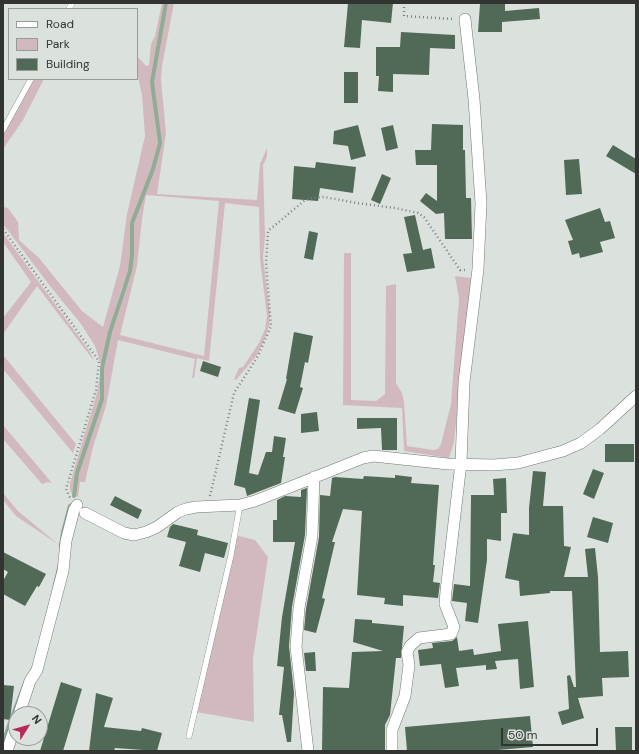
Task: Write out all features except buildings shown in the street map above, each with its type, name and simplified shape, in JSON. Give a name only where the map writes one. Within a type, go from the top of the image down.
[{"type":"street","points":[[392,751],[392,730],[404,696],[409,665],[407,652],[410,646],[419,638],[451,634],[454,627],[445,604],[461,463],[464,382],[478,269],[481,203],[474,99],[465,19]]},
{"type":"street","points":[[22,706],[30,681],[37,670],[63,572],[66,541],[74,510],[81,509],[124,533],[134,535],[157,527],[178,512],[186,509],[209,506],[240,505],[286,490],[349,462],[373,456],[427,462],[494,465],[518,463],[563,451],[592,436],[636,396]]},
{"type":"street","points":[[308,751],[296,646],[298,608],[312,536],[315,496],[314,477]]},
{"type":"lane","points":[[3,130],[30,80]]},
{"type":"lane","points":[[188,736],[231,555],[240,505]]},
{"type":"path","points":[[404,3],[404,16],[465,19]]},
{"type":"path","points":[[209,506],[210,491],[234,393],[258,356],[271,326],[266,263],[268,231],[272,226],[305,200],[312,198],[324,197],[357,204],[395,208],[418,213],[424,217],[460,270],[478,269]]},
{"type":"path","points":[[3,229],[99,361],[96,390],[66,489],[81,509]]},
{"type":"green space","points":[[162,3],[165,3],[151,84],[158,144],[152,169],[131,223],[131,256],[129,272],[122,288],[101,365],[95,346],[81,324],[3,224],[3,207],[8,208],[18,222],[19,240],[39,258],[82,311],[103,327],[120,266],[127,214],[145,136],[142,95],[138,77],[138,57],[146,66],[149,65],[151,44],[155,36]]},
{"type":"green space","points":[[167,3],[174,3],[162,66],[161,80],[166,133],[157,194],[257,200],[260,164],[267,148],[267,157],[263,165],[265,237],[263,257],[270,314],[269,326],[257,355],[236,380],[234,379],[239,368],[243,367],[259,343],[265,329],[267,316],[260,259],[259,207],[225,203],[209,361],[197,358],[194,378],[192,378],[195,359],[118,340],[106,406],[93,447],[85,482],[80,482],[78,497],[75,496],[78,474],[103,399],[103,368],[111,332],[131,271],[133,223],[154,169],[161,143],[153,82]],"holes":[[[146,195],[219,201],[204,356],[120,335],[137,266]]]},
{"type":"green space","points":[[32,80],[43,80],[23,120],[3,149],[3,133]]},
{"type":"green space","points":[[3,233],[90,352],[94,361],[37,286],[3,334],[3,318],[31,282],[3,242]]},
{"type":"green space","points":[[344,253],[351,253],[351,400],[376,401],[385,394],[386,286],[396,284],[396,383],[402,393],[404,402],[407,446],[433,450],[438,449],[441,444],[451,404],[459,299],[455,276],[471,278],[454,442],[449,458],[404,451],[402,408],[343,405]]},
{"type":"green space","points":[[3,355],[76,444],[73,453],[3,369]]},
{"type":"green space","points":[[101,368],[100,399],[76,474],[73,496],[70,490],[70,483],[97,393]]},
{"type":"green space","points":[[3,425],[52,483],[48,482],[42,484],[3,439]]},
{"type":"green space","points":[[3,493],[18,511],[59,545],[16,516],[3,500]]},
{"type":"green space","points":[[239,536],[255,540],[268,557],[253,659],[254,722],[196,712],[236,538]]},
{"type":"shaded area","points":[[71,503],[73,504],[63,544],[64,558],[55,597],[34,671],[27,684],[19,706],[14,706],[24,680],[35,662],[59,559],[61,532],[68,505]]},
{"type":"shaded area","points":[[8,722],[8,737],[4,748],[3,737]]},
{"type":"waterway","points":[[74,496],[77,473],[102,399],[102,368],[110,332],[130,271],[132,255],[132,223],[153,169],[160,143],[152,82],[166,3]]}]
